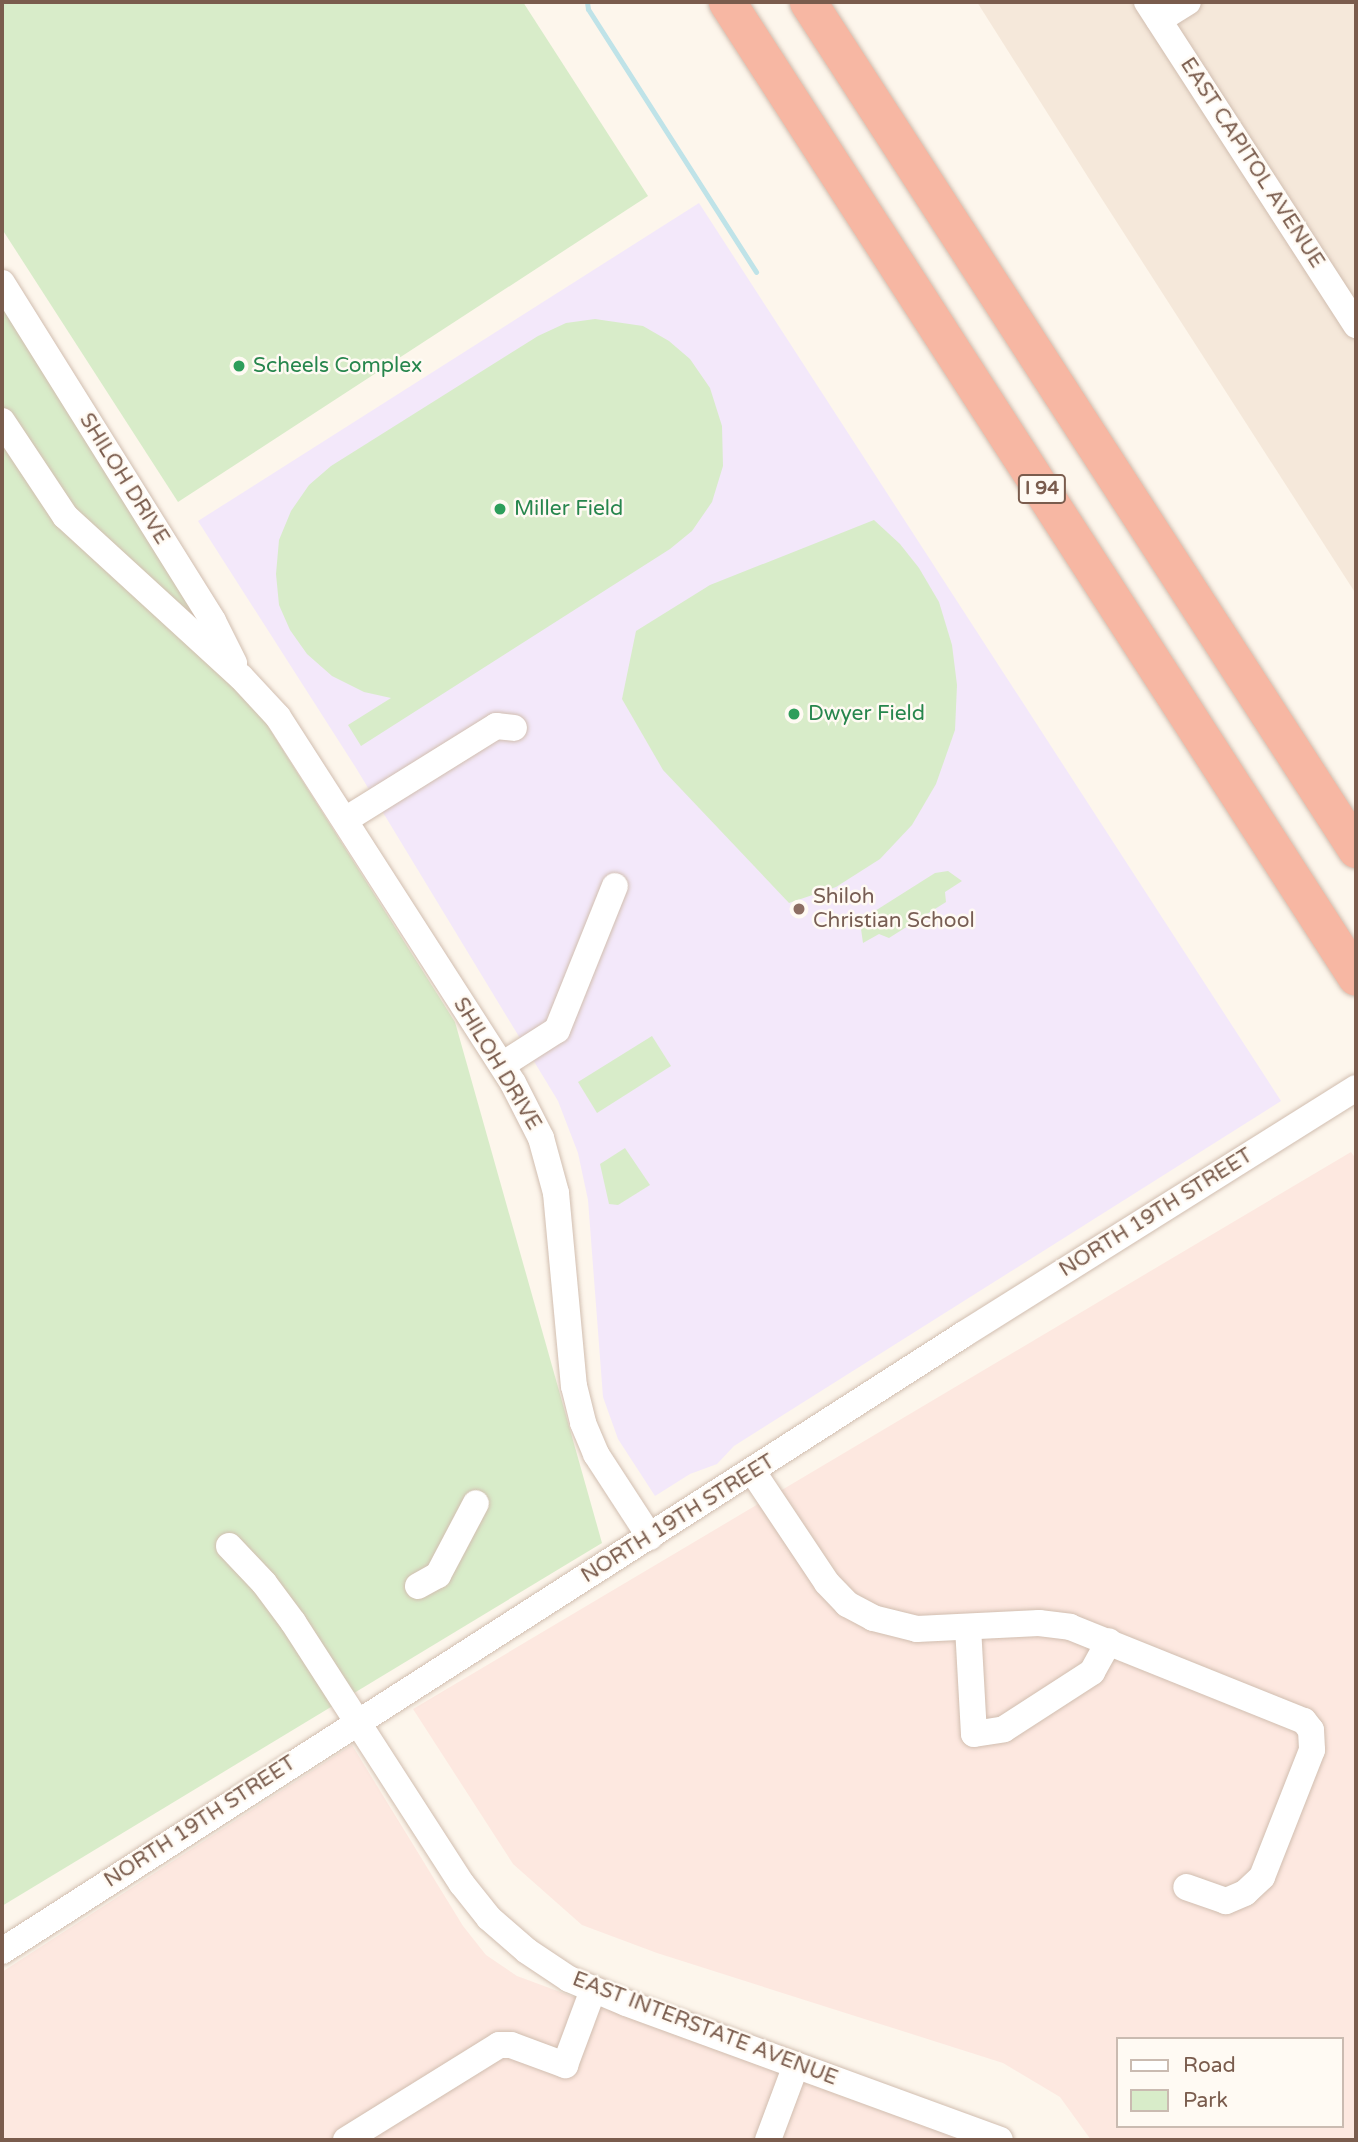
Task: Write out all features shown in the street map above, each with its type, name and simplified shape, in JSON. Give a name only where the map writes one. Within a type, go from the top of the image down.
[{"type":"highway","name":"I 94","points":[[727,2],[1356,977]]},
{"type":"highway","points":[[808,2],[1356,849]]},
{"type":"street","points":[[1154,11],[1188,2]]},
{"type":"street","name":"EAST CAPITOL AVENUE","points":[[1154,11],[1356,325]]},
{"type":"street","name":"SHILOH DRIVE","points":[[2,283],[213,621],[241,677]]},
{"type":"street","name":"SHILOH DRIVE","points":[[2,421],[65,516],[241,677],[288,732],[502,1065],[528,1110],[550,1166],[561,1221],[575,1386],[583,1423],[596,1454],[650,1537]]},
{"type":"street","points":[[345,820],[496,726],[514,728]]},
{"type":"street","points":[[502,1065],[557,1030],[615,886]]},
{"type":"street","name":"NORTH 19TH STREET","points":[[2,1951],[357,1721],[753,1472],[964,1334],[1356,1089]]},
{"type":"street","points":[[753,1472],[827,1584],[847,1604],[873,1618],[901,1626],[1055,1624],[1109,1641],[1294,1714],[1311,1730],[1312,1750],[1262,1877],[1245,1893],[1226,1900],[1186,1887]]},
{"type":"street","points":[[418,1586],[438,1575],[476,1503]]},
{"type":"street","name":"EAST INTERSTATE AVENUE","points":[[229,1546],[280,1603],[462,1884],[489,1917],[527,1951],[569,1979],[593,1990],[1000,2140]]},
{"type":"street","points":[[968,1627],[974,1734],[1004,1729],[1093,1671],[1109,1641]]},
{"type":"street","points":[[346,2140],[499,2045],[511,2045],[565,2065],[593,1990]]},
{"type":"street","points":[[768,2140],[796,2065]]},
{"type":"shaded area","points":[[977,2],[1356,2],[1356,594],[1100,196]]},
{"type":"shaded area","name":"Shiloh Christian School","points":[[699,203],[1281,1101],[734,1446],[717,1464],[690,1474],[655,1496],[618,1439],[603,1397],[588,1200],[578,1153],[558,1101],[356,768],[198,521]]},
{"type":"shaded area","points":[[1351,1152],[1356,1159],[1356,2140],[1091,2140],[1060,2097],[1003,2063],[657,1953],[582,1925],[513,1864],[413,1709]]},
{"type":"shaded area","points":[[352,1745],[463,1926],[486,1955],[517,1976],[882,2111],[971,2140],[2,2140],[2,1972]]},
{"type":"green space","name":"Scheels Complex","points":[[2,2],[523,2],[648,196],[178,502],[2,229]]},
{"type":"green space","points":[[2,306],[455,1022],[602,1543],[2,1906]]},
{"type":"green space","points":[[595,319],[643,326],[669,341],[690,359],[710,388],[722,426],[723,466],[712,502],[692,531],[670,549],[361,746],[348,725],[391,698],[364,692],[332,676],[307,654],[290,630],[279,605],[276,574],[279,540],[291,511],[309,485],[331,466],[538,336],[566,323]]},
{"type":"green space","name":"Dwyer Field","points":[[874,520],[900,544],[919,568],[939,602],[952,645],[957,685],[955,730],[936,784],[912,825],[880,859],[836,887],[789,903],[663,770],[622,699],[636,631],[710,585]]},
{"type":"green space","points":[[948,871],[962,881],[945,892],[946,902],[889,938],[879,934],[863,943],[861,929],[867,916],[935,873]]},
{"type":"green space","points":[[652,1036],[671,1066],[597,1113],[578,1082]]},
{"type":"green space","points":[[625,1148],[650,1185],[618,1205],[609,1204],[600,1164]]},
{"type":"waterway","points":[[587,2],[588,9],[756,272]]},
{"type":"place","name":"Scheels Complex","points":[[239,366]]},
{"type":"place","name":"Miller Field","points":[[500,509]]},
{"type":"place","name":"Dwyer Field","points":[[794,714]]},
{"type":"place","name":"Shiloh Christian School","points":[[799,909]]}]
